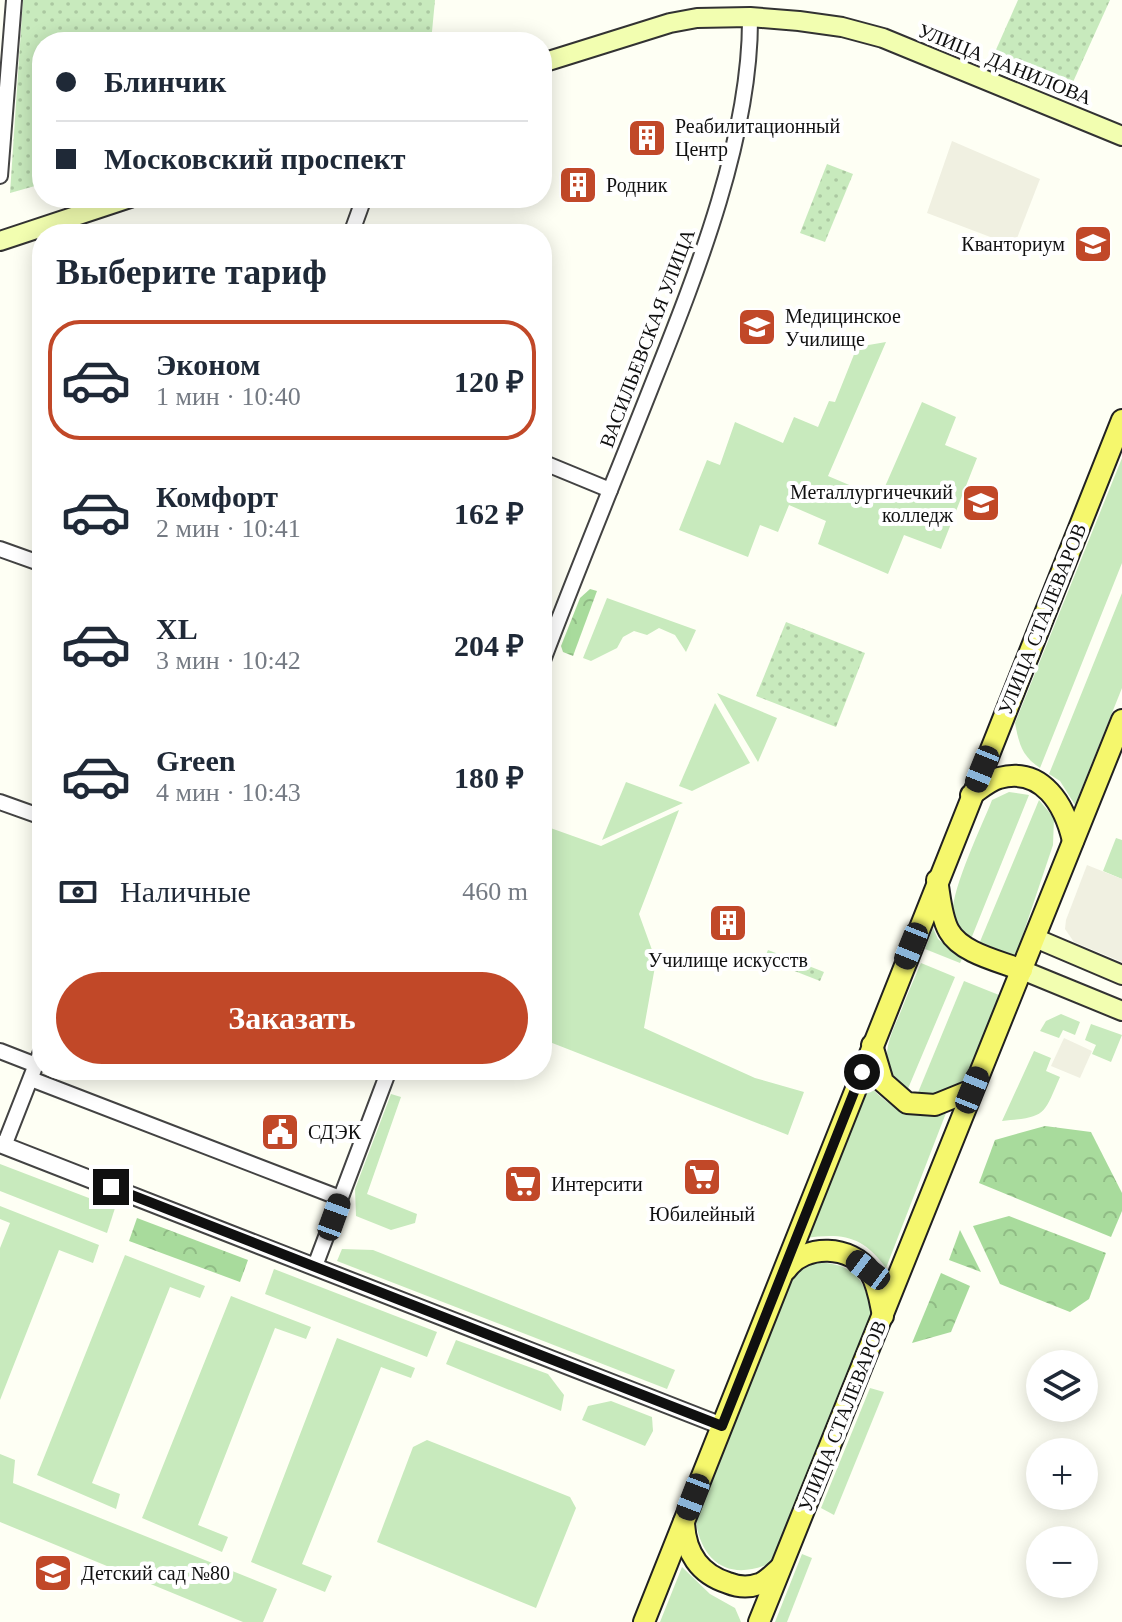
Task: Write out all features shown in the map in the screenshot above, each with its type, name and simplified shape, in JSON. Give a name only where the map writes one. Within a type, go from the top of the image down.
[{"type":"main road","name":"УЛИЦА ДАНИЛОВА","points":[[552,60],[670,23],[697,18],[750,17],[842,27],[883,38],[1122,136]]},
{"type":"main road","points":[[51,224],[100,208]]},
{"type":"main road","points":[[0,241],[32,230]]},
{"type":"main road","name":"УЛИЦА СТАЛЕВАРОВ","points":[[644,1622],[1122,420]]},
{"type":"main road","name":"УЛИЦА СТАЛЕВАРОВ","points":[[759,1622],[1122,720]]},
{"type":"main road","points":[[971,795],[1000,778],[1026,779],[1039,784],[1060,803],[1073,841]]},
{"type":"main road","points":[[937,880],[950,934],[970,950],[1122,1011]]},
{"type":"main road","points":[[1035,938],[1122,975]]},
{"type":"main road","points":[[872,1045],[883,1082],[907,1103],[935,1105],[972,1090]]},
{"type":"main road","points":[[780,1277],[793,1259],[813,1251],[846,1253],[868,1270],[878,1290],[883,1316]]},
{"type":"main road","points":[[684,1522],[684,1538],[692,1558],[716,1580],[741,1587],[761,1584],[780,1568]]},
{"type":"street","points":[[0,176],[14,0]]},
{"type":"street","name":"ВАСИЛЬЕВСКАЯ УЛИЦА","points":[[552,638],[673,332],[714,218],[742,96],[750,45],[750,17]]},
{"type":"street","points":[[552,466],[610,490]]},
{"type":"street","points":[[0,549],[32,560]]},
{"type":"street","points":[[0,802],[32,813]]},
{"type":"street","points":[[0,1051],[32,1071]]},
{"type":"street","points":[[32,1074],[2,1145],[722,1426]]},
{"type":"street","points":[[52,1080],[340,1198]]},
{"type":"street","points":[[315,1266],[385,1080]]},
{"type":"green space","points":[[23,0],[435,0],[432,32],[32,32],[32,187],[10,193]]},
{"type":"green space","points":[[1018,0],[1110,0],[1073,82],[995,52]]},
{"type":"green space","points":[[827,164],[853,174],[825,242],[800,233]]},
{"type":"green space","points":[[886,342],[828,476],[880,498],[922,402],[956,417],[945,445],[977,458],[941,549],[904,535],[888,574],[818,544],[826,521],[789,505],[778,532],[760,525],[748,557],[679,530],[707,460],[720,465],[735,422],[783,443],[794,417],[818,427],[829,401],[835,402],[857,347]]},
{"type":"green space","points":[[1122,458],[1122,563],[1040,768],[1022,749],[1015,723]]},
{"type":"green space","points":[[590,589],[597,591],[573,656],[563,652],[561,646],[580,598]]},
{"type":"green space","points":[[1122,593],[1122,688],[1075,805],[1060,781],[1049,774]]},
{"type":"green space","points":[[607,598],[696,630],[686,652],[675,635],[659,628],[647,635],[634,631],[623,637],[617,648],[591,661],[583,658]]},
{"type":"green space","points":[[786,622],[865,653],[836,727],[756,696]]},
{"type":"green space","points":[[717,693],[777,718],[758,762]]},
{"type":"green space","points":[[715,703],[750,763],[692,791],[679,786]]},
{"type":"green space","points":[[626,782],[683,803],[602,840]]},
{"type":"green space","points":[[1009,792],[1029,795],[971,939],[954,924],[955,896],[992,800]]},
{"type":"green space","points":[[1039,800],[1054,818],[1053,845],[1015,958],[979,944]]},
{"type":"green space","points":[[679,810],[639,914],[656,961],[644,1028],[755,1078],[804,1092],[788,1135],[552,1043],[552,829],[601,846]]},
{"type":"green space","points":[[1116,838],[1122,840],[1122,879],[1103,871]]},
{"type":"green space","points":[[933,928],[938,939],[962,959],[960,963],[925,949]]},
{"type":"green space","points":[[768,950],[824,972],[820,981],[764,959]]},
{"type":"green space","points":[[921,963],[955,977],[907,1091],[891,1071],[887,1053]]},
{"type":"green space","points":[[964,981],[999,995],[964,1085],[939,1097],[917,1095]]},
{"type":"green space","points":[[1061,1014],[1080,1022],[1075,1035],[1063,1030],[1059,1038],[1040,1031],[1046,1021]]},
{"type":"green space","points":[[1091,1024],[1122,1035],[1111,1062],[1092,1054],[1096,1045],[1085,1040]]},
{"type":"green space","points":[[1034,1051],[1051,1058],[1046,1071],[1060,1077],[1050,1100],[1035,1116],[1002,1121]]},
{"type":"green space","points":[[866,1083],[902,1111],[921,1115],[946,1113],[886,1268],[869,1249],[851,1239],[830,1236],[805,1238]]},
{"type":"green space","points":[[391,1094],[401,1097],[367,1194],[417,1214],[415,1223],[391,1230],[356,1216],[355,1189]]},
{"type":"green space","points":[[1045,1126],[1091,1132],[1122,1193],[1122,1211],[1111,1237],[979,1183],[995,1140]]},
{"type":"green space","points":[[0,1164],[115,1208],[107,1233],[0,1191]]},
{"type":"green space","points":[[0,1206],[99,1245],[93,1263],[59,1250],[0,1400],[0,1248],[10,1223],[0,1219]]},
{"type":"green space","points":[[1009,1216],[1106,1253],[1089,1299],[1070,1312],[1000,1284],[973,1226]]},
{"type":"green space","points":[[137,1218],[248,1260],[240,1282],[129,1241]]},
{"type":"green space","points":[[960,1230],[981,1272],[949,1260]]},
{"type":"green space","points":[[342,1249],[373,1250],[675,1370],[667,1389],[337,1261]]},
{"type":"green space","points":[[125,1255],[205,1286],[200,1298],[170,1287],[92,1483],[120,1494],[116,1509],[37,1475]]},
{"type":"green space","points":[[817,1262],[840,1266],[855,1275],[865,1289],[872,1312],[771,1563],[742,1570],[729,1569],[710,1556],[698,1532],[695,1516],[788,1281],[801,1268]]},
{"type":"green space","points":[[274,1269],[437,1332],[427,1357],[265,1294]]},
{"type":"green space","points":[[941,1273],[970,1286],[951,1332],[912,1343]]},
{"type":"green space","points":[[231,1296],[311,1327],[306,1339],[275,1328],[198,1525],[228,1537],[222,1552],[142,1518]]},
{"type":"green space","points":[[337,1338],[415,1368],[411,1378],[381,1367],[302,1564],[332,1576],[325,1592],[251,1562]]},
{"type":"green space","points":[[456,1340],[548,1374],[564,1395],[561,1411],[446,1364]]},
{"type":"green space","points":[[870,1388],[884,1392],[834,1515],[821,1508]]},
{"type":"green space","points":[[611,1401],[652,1417],[653,1431],[645,1446],[582,1420],[588,1406]]},
{"type":"green space","points":[[427,1440],[570,1497],[576,1508],[536,1608],[377,1542],[413,1447]]},
{"type":"green space","points":[[0,1454],[15,1460],[13,1483],[277,1589],[263,1622],[243,1622],[0,1522]]},
{"type":"green space","points":[[802,1554],[812,1558],[787,1622],[775,1622]]},
{"type":"green space","points":[[682,1567],[710,1594],[735,1608],[741,1622],[660,1622]]},
{"type":"shaded area","points":[[952,141],[1040,179],[1014,246],[927,213]]},
{"type":"shaded area","points":[[1087,865],[1122,879],[1122,962],[1074,942],[1065,929]]},
{"type":"shaded area","points":[[1064,1038],[1092,1051],[1080,1078],[1051,1066]]},
{"type":"place","name":"Реабилитационный Центр","points":[[647,138]]},
{"type":"place","name":"Родник","points":[[578,185]]},
{"type":"place","name":"Кванториум","points":[[1093,244]]},
{"type":"place","name":"Медицинское Училище","points":[[757,327]]},
{"type":"place","name":"Металлургичечкий колледж","points":[[981,503]]},
{"type":"place","name":"Училище искусств","points":[[728,923]]},
{"type":"place","name":"СДЭК","points":[[280,1132]]},
{"type":"place","name":"Юбилейный","points":[[702,1177]]},
{"type":"place","name":"Интерсити","points":[[523,1184]]},
{"type":"place","name":"Детский сад №80","points":[[53,1573]]},
{"type":"route","points":[[111,1187],[722,1426],[862,1072]]}]
